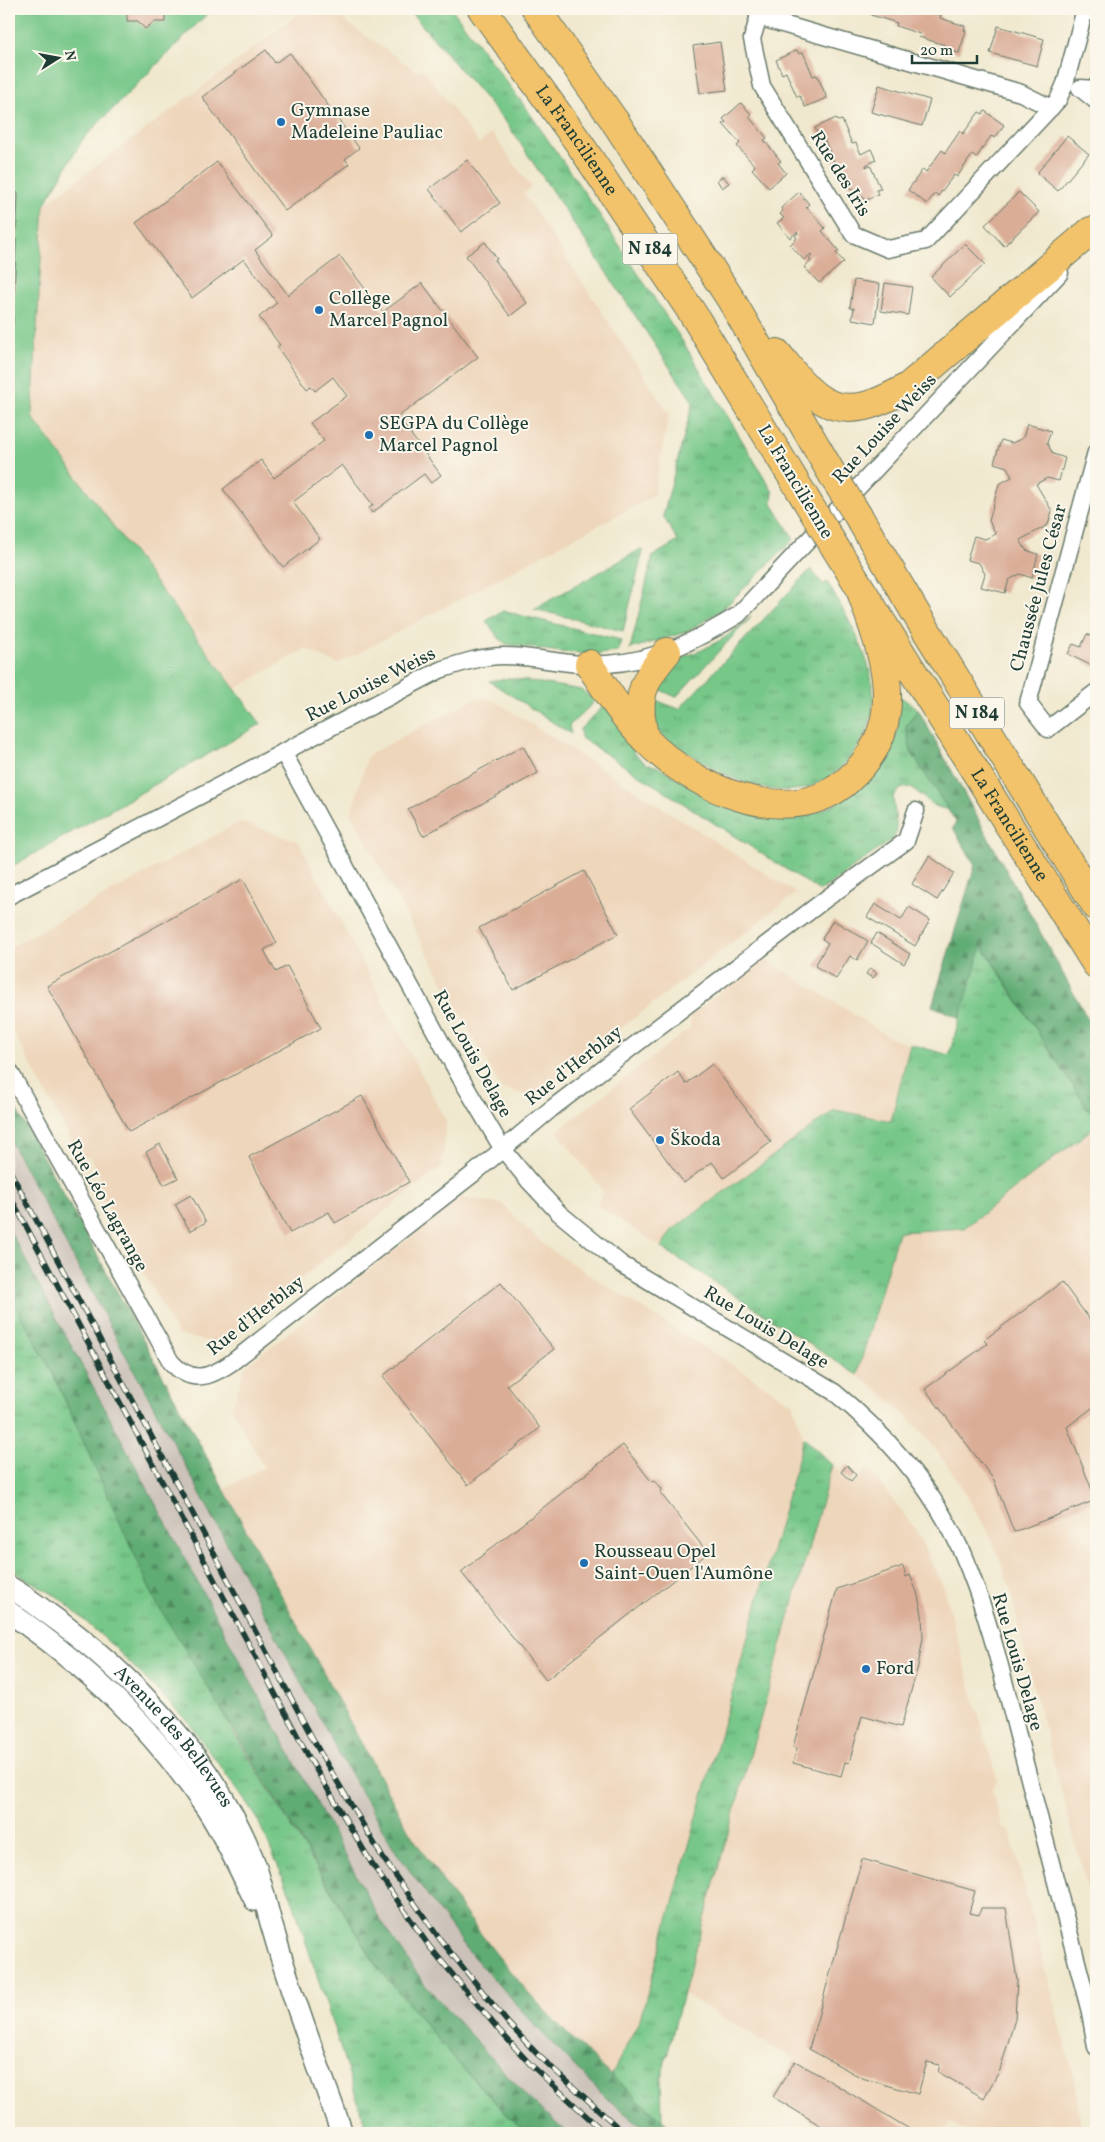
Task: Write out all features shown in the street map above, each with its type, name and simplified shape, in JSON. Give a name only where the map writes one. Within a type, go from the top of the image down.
[{"type":"highway","name":"La Francilienne","points":[[482,9],[579,143],[693,314],[860,588],[1096,964]]},
{"type":"highway","name":"La Francilienne","points":[[536,9],[614,120],[730,298],[915,612],[1096,906]]},
{"type":"highway","points":[[730,298],[816,396],[832,406],[848,408],[867,406],[885,401],[909,386],[1094,230]]},
{"type":"highway","points":[[589,664],[626,717],[646,740],[673,762],[702,780],[751,801],[769,804],[801,802],[826,794],[843,785],[864,764],[880,738],[888,698],[886,674],[860,588]]},
{"type":"highway","points":[[646,740],[640,719],[639,701],[647,679],[654,667],[667,652]]},
{"type":"street","name":"Rue des Iris","points":[[760,13],[752,39],[762,86],[854,234],[888,249],[926,241],[1058,100],[1081,87],[1085,9]]},
{"type":"street","points":[[760,13],[1021,93],[1051,108]]},
{"type":"street","points":[[1081,87],[1096,101]]},
{"type":"street","name":"Rue Louise Weiss","points":[[9,896],[424,678],[456,665],[489,657],[504,656],[589,664],[615,663],[667,652],[705,635],[738,614],[1069,263],[1094,230]]},
{"type":"street","name":"Chaussée Jules César","points":[[1096,452],[1028,703],[1048,729],[1096,692]]},
{"type":"street","name":"Rue Louis Delage","points":[[283,752],[460,1077],[502,1148],[544,1198],[621,1264],[834,1392],[885,1437],[926,1489],[961,1550],[987,1620],[1093,2016],[1096,2047]]},
{"type":"street","name":"Rue d'Herblay","points":[[171,1362],[178,1371],[191,1376],[206,1377],[216,1373],[473,1174],[502,1148],[827,898],[906,841],[916,811]]},
{"type":"street","name":"Rue Léo Lagrange","points":[[9,1070],[171,1362]]},
{"type":"street","name":"Avenue des Bellevues","points":[[9,1587],[67,1626],[141,1692],[196,1760],[226,1804],[252,1856],[274,1933],[342,2133]]},
{"type":"street","name":"Avenue des Bellevues","points":[[9,1612],[87,1671],[111,1693],[160,1746],[208,1811],[274,1933]]},
{"type":"shaded area","name":"Collège Marcel Pagnol","points":[[306,9],[328,9],[416,71],[423,69],[479,144],[492,133],[531,187],[524,194],[669,414],[653,496],[338,664],[306,649],[235,689],[32,417],[44,205]]},
{"type":"shaded area","points":[[477,698],[492,699],[796,893],[532,1097],[501,1088],[351,813],[368,755]]},
{"type":"shaded area","points":[[239,822],[298,841],[446,1121],[442,1166],[219,1343],[178,1335],[93,1182],[101,1177],[89,1156],[81,1159],[9,1024],[9,948]]},
{"type":"shaded area","points":[[764,958],[894,1040],[910,1044],[891,1121],[672,1230],[661,1247],[597,1205],[604,1192],[557,1131],[690,1028],[690,1016]]},
{"type":"shaded area","points":[[1096,1126],[1096,1920],[1030,1674],[1010,1588],[999,1556],[985,1527],[955,1476],[930,1442],[904,1413],[878,1390],[857,1375],[898,1232],[964,1228]]},
{"type":"shaded area","points":[[9,1139],[341,1758],[396,1852],[469,1952],[540,2031],[605,2097],[649,2133],[567,2133],[527,2097],[425,1985],[380,1919],[239,1660],[9,1229]]},
{"type":"shaded area","points":[[461,1198],[501,1203],[546,1247],[792,1403],[804,1438],[640,2019],[611,2076],[528,1992],[468,1918],[410,1833],[225,1489],[264,1467],[232,1409],[245,1367]]},
{"type":"shaded area","points":[[832,1465],[852,1484],[868,1468],[915,1529],[942,1584],[997,1780],[992,1789],[1003,1828],[1010,1832],[1076,2085],[1081,2133],[968,2133],[950,2122],[943,2133],[916,2133],[683,1993]]},
{"type":"green space","points":[[9,9],[212,9],[83,139],[44,205],[32,417],[261,724],[9,868]]},
{"type":"green space","points":[[408,9],[452,9],[526,108],[595,208],[683,342],[773,492],[772,504],[794,539],[722,610],[686,632],[630,649],[653,556],[678,541],[663,516],[693,402],[508,125]]},
{"type":"green space","points":[[641,549],[643,552],[623,631],[534,609]]},
{"type":"green space","points":[[811,569],[823,585],[827,582],[862,647],[871,675],[873,690],[871,717],[866,733],[851,756],[834,773],[816,784],[796,790],[777,790],[757,786],[717,770],[677,746],[657,731],[650,698],[679,709]]},
{"type":"green space","points":[[503,611],[621,640],[618,652],[598,654],[560,652],[506,644],[486,621]]},
{"type":"green space","points":[[752,616],[676,697],[654,687],[677,659],[702,650],[726,637]]},
{"type":"green space","points":[[510,678],[582,690],[595,701],[569,726],[571,734],[489,681]]},
{"type":"green space","points":[[899,696],[918,709],[906,726],[911,752],[949,810],[934,805],[908,787],[898,791],[893,797],[897,832],[893,839],[820,891],[581,738],[580,729],[606,704],[634,746],[633,752],[646,764],[656,766],[701,793],[737,810],[769,817],[788,818],[823,810],[840,802],[868,779],[880,764],[895,738],[899,720]]},
{"type":"green space","points":[[918,709],[1096,1034],[1096,1121],[982,945],[960,1018],[932,1006],[975,865],[953,828],[956,822],[911,752],[906,726]]},
{"type":"green space","points":[[981,945],[1096,1121],[1096,1126],[964,1228],[898,1232],[857,1375],[661,1247],[672,1230],[835,1110],[891,1121],[910,1044],[949,1055]]},
{"type":"green space","points":[[9,1096],[99,1258],[410,1833],[481,1934],[528,1992],[581,2047],[677,2133],[649,2133],[605,2097],[540,2031],[469,1952],[396,1852],[341,1758],[9,1139]]},
{"type":"green space","points":[[9,1229],[239,1660],[380,1919],[425,1985],[527,2097],[567,2133],[529,2133],[512,2120],[456,2061],[377,1966],[155,1600],[53,1374],[9,1293]]},
{"type":"green space","points":[[9,1293],[53,1374],[232,1730],[377,1966],[456,2061],[512,2120],[529,2133],[368,2133],[290,1893],[256,1816],[189,1723],[113,1646],[58,1597],[9,1569]]},
{"type":"green space","points":[[804,1438],[832,1465],[683,1993],[661,2078],[662,2120],[611,2076],[640,2019]]},
{"type":"building","points":[[127,9],[168,9],[165,11],[165,22],[154,22],[145,29],[138,21],[127,21]]},
{"type":"building","points":[[866,9],[920,9],[941,15],[940,18],[965,26],[964,30],[966,31],[959,53],[944,49],[945,45],[919,37],[920,34],[896,26],[897,23],[871,15],[872,11]]},
{"type":"building","points":[[998,26],[1044,39],[1037,66],[990,53]]},
{"type":"building","points":[[720,42],[727,90],[700,93],[693,46]]},
{"type":"building","name":"Gymnase Madeleine Pauliac","points":[[266,50],[275,63],[290,53],[359,148],[345,159],[349,164],[285,211],[202,97]]},
{"type":"building","points":[[797,50],[799,54],[803,52],[813,76],[817,75],[827,98],[805,107],[800,96],[797,97],[786,72],[782,74],[776,60]]},
{"type":"building","points":[[879,85],[930,100],[922,126],[871,112]]},
{"type":"building","points":[[741,103],[752,115],[749,117],[767,138],[764,140],[781,161],[778,163],[786,173],[769,188],[752,169],[755,166],[737,146],[740,143],[723,124],[726,122],[723,119]]},
{"type":"building","points":[[985,111],[1004,125],[995,138],[991,136],[976,158],[972,155],[957,177],[954,175],[938,196],[935,193],[927,204],[908,190],[923,169],[926,172],[942,150],[945,153],[960,131],[963,134],[979,112],[983,114]]},
{"type":"building","points":[[836,118],[838,121],[842,120],[852,144],[856,143],[861,154],[871,149],[876,160],[866,165],[866,167],[870,165],[881,189],[876,190],[878,194],[865,201],[863,196],[859,198],[854,188],[851,190],[840,165],[836,167],[825,141],[821,142],[815,128]]},
{"type":"building","points":[[1067,136],[1089,154],[1058,191],[1037,173]]},
{"type":"building","points":[[467,160],[500,203],[461,232],[429,189]]},
{"type":"building","points":[[217,162],[273,236],[255,250],[288,295],[340,256],[383,312],[422,283],[478,357],[398,417],[441,475],[431,483],[424,474],[372,513],[369,508],[373,505],[342,465],[293,502],[320,539],[283,567],[223,489],[261,460],[274,478],[324,441],[310,423],[347,396],[333,377],[315,391],[311,386],[307,389],[277,347],[280,345],[259,317],[277,303],[244,259],[192,298],[136,223]]},
{"type":"building","points":[[723,176],[729,183],[722,188],[717,180]]},
{"type":"building","points":[[9,192],[18,193],[13,325],[9,325]]},
{"type":"building","points":[[799,192],[809,204],[806,207],[825,228],[822,231],[839,251],[836,253],[844,262],[819,283],[804,267],[811,261],[809,258],[812,256],[811,254],[804,260],[790,245],[797,238],[795,236],[798,233],[790,238],[777,223],[784,218],[780,214],[783,211],[781,208]]},
{"type":"building","points":[[1019,192],[1039,212],[1004,246],[985,225]]},
{"type":"building","points":[[485,242],[497,259],[495,260],[527,303],[510,316],[466,256]]},
{"type":"building","points":[[965,244],[985,264],[950,297],[931,277]]},
{"type":"building","points":[[854,280],[880,284],[875,323],[852,319],[854,308],[850,308]]},
{"type":"building","points":[[885,283],[912,287],[908,315],[881,311]]},
{"type":"building","points":[[1027,424],[1051,431],[1047,443],[1053,454],[1065,458],[1059,481],[1047,478],[1036,484],[1052,511],[1048,525],[1020,540],[1026,550],[1038,554],[1032,578],[1020,574],[1009,580],[1005,593],[981,587],[985,574],[979,563],[967,560],[974,536],[985,539],[996,534],[989,521],[999,484],[1012,477],[1007,467],[994,463],[1001,440],[1012,443],[1023,438]]},
{"type":"building","points":[[1087,634],[1096,638],[1096,668],[1068,654],[1073,644],[1081,647]]},
{"type":"building","points":[[523,746],[538,773],[423,836],[408,809]]},
{"type":"building","points":[[929,856],[954,873],[937,900],[912,884]]},
{"type":"building","points":[[584,871],[618,934],[513,990],[479,928]]},
{"type":"building","points":[[243,879],[277,943],[264,950],[276,972],[287,966],[321,1028],[129,1132],[47,986]]},
{"type":"building","points":[[875,904],[901,920],[909,907],[930,920],[915,946],[867,917]]},
{"type":"building","points":[[833,920],[868,941],[857,960],[850,956],[836,979],[815,966],[828,943],[822,939]]},
{"type":"building","points":[[877,933],[910,954],[904,964],[871,943]]},
{"type":"building","points":[[870,968],[877,973],[873,978],[866,974]]},
{"type":"building","points":[[712,1064],[771,1142],[724,1178],[712,1162],[684,1183],[629,1109],[678,1072],[686,1084]]},
{"type":"building","points":[[362,1096],[409,1182],[335,1223],[329,1212],[290,1233],[249,1157]]},
{"type":"building","points":[[160,1144],[178,1178],[164,1185],[146,1152]]},
{"type":"building","points":[[191,1195],[206,1222],[190,1231],[175,1204]]},
{"type":"building","points":[[501,1282],[554,1349],[507,1385],[540,1428],[468,1485],[383,1376]]},
{"type":"building","points":[[1062,1282],[1096,1328],[1096,1405],[1067,1427],[1096,1500],[1014,1532],[994,1480],[925,1389],[987,1344],[984,1340]]},
{"type":"building","name":"Rousseau Opel Saint-Ouen l'Aumône","points":[[623,1445],[651,1481],[656,1482],[662,1489],[661,1494],[708,1553],[546,1680],[461,1572]]},
{"type":"building","points":[[847,1465],[856,1475],[851,1481],[841,1472]]},
{"type":"building","name":"Ford","points":[[903,1566],[906,1577],[910,1575],[917,1592],[922,1614],[923,1638],[918,1666],[901,1727],[862,1716],[849,1763],[845,1762],[841,1776],[793,1763],[797,1748],[793,1747],[837,1589]]},
{"type":"building","points":[[862,1859],[975,1891],[969,1913],[979,1915],[981,1908],[1006,1908],[1017,1980],[1015,2019],[1000,2070],[984,2098],[938,2072],[940,2065],[927,2062],[918,2094],[862,2078],[809,2049]]},
{"type":"building","points":[[795,2061],[916,2133],[833,2133],[773,2097]]},
{"type":"railway","points":[[9,1169],[322,1756],[383,1858],[439,1938],[508,2023],[538,2055],[624,2133]]},
{"type":"railway","points":[[9,1194],[311,1761],[372,1864],[429,1946],[498,2029],[530,2064],[605,2133]]},
{"type":"place","name":"Gymnase Madeleine Pauliac","points":[[281,122]]},
{"type":"place","name":"Collège Marcel Pagnol","points":[[319,310]]},
{"type":"place","name":"SEGPA du Collège Marcel Pagnol","points":[[369,435]]},
{"type":"place","name":"Škoda","points":[[660,1140]]},
{"type":"place","name":"Rousseau Opel Saint-Ouen l'Aumône","points":[[584,1563]]},
{"type":"place","name":"Ford","points":[[866,1669]]}]
